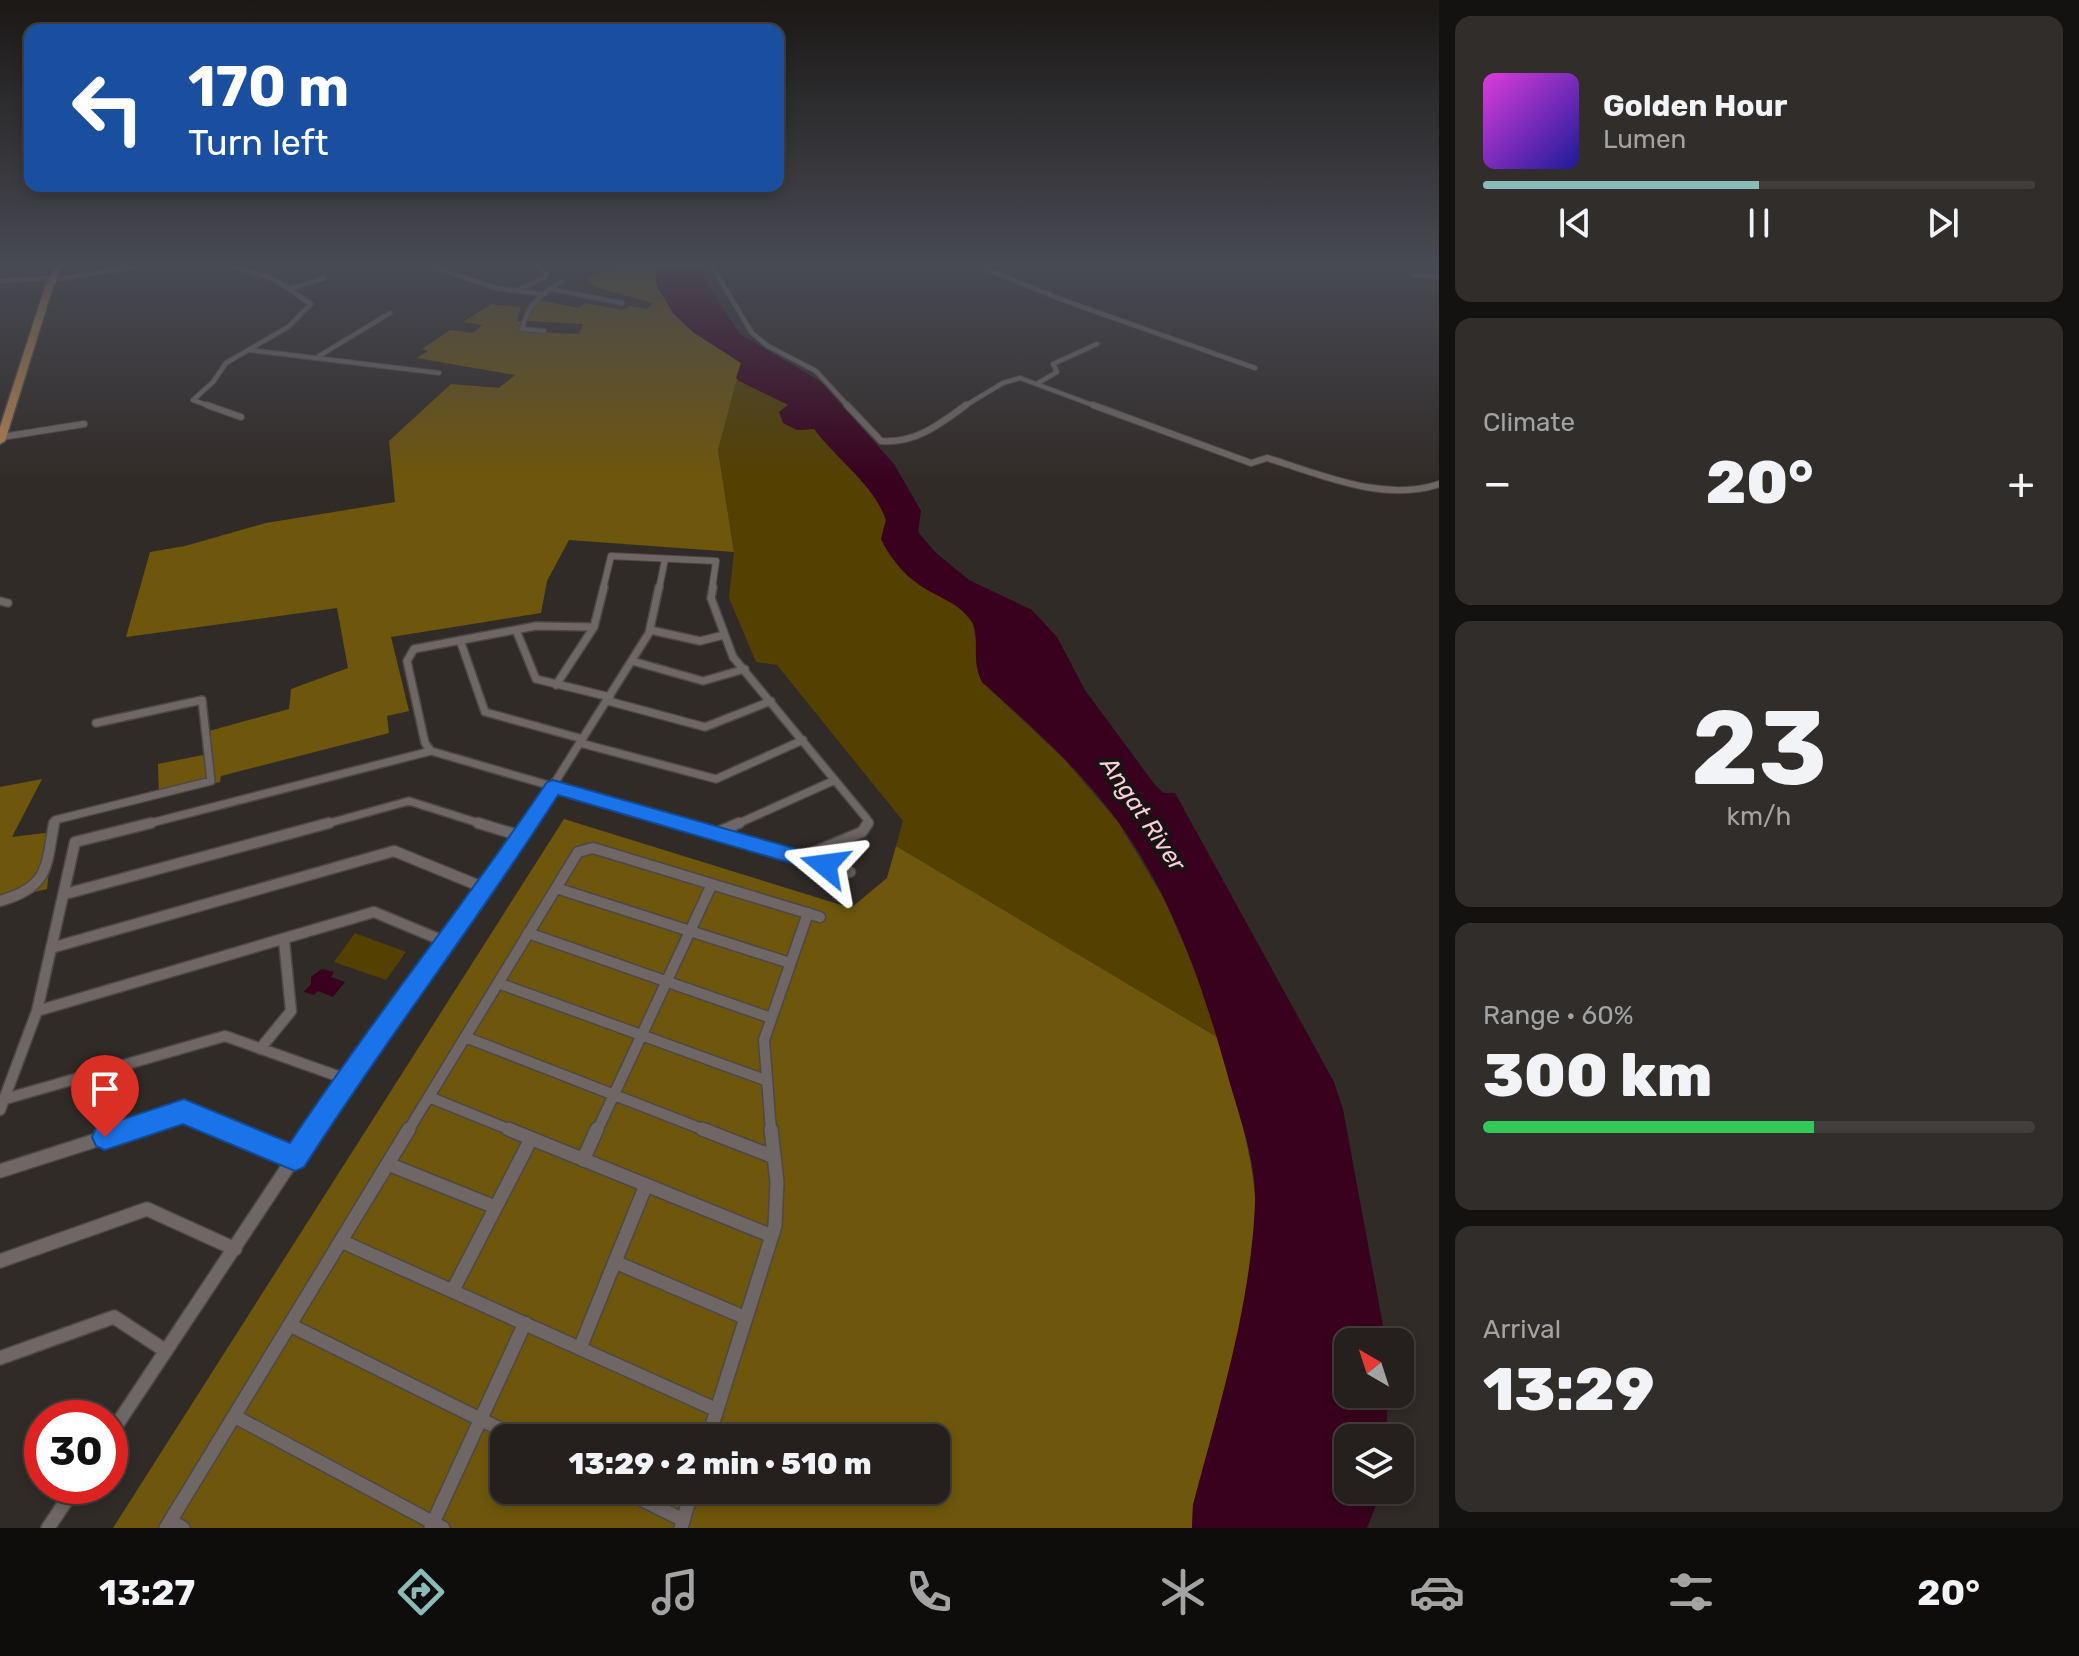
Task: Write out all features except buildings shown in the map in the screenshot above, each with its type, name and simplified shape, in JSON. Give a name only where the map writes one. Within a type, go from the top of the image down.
[{"type":"main road","points":[[1,439],[33,337]]},
{"type":"street","points":[[241,417],[193,400],[213,382],[226,363],[268,337]]},
{"type":"street","points":[[318,357],[350,337]]},
{"type":"street","points":[[757,337],[816,371],[881,441],[907,442],[1005,380],[1020,378],[1251,463],[1267,458],[1288,462],[1365,488],[1427,488],[1439,484]]},
{"type":"street","points":[[1168,337],[1255,368]]},
{"type":"street","points":[[1038,383],[1057,372],[1053,364],[1097,344]]},
{"type":"street","points":[[249,350],[439,373]]},
{"type":"street","points":[[1,439],[84,424]]},
{"type":"street","points":[[556,685],[594,627],[611,556],[716,561],[711,598],[733,657],[867,819],[868,826],[862,832],[801,858]]},
{"type":"street","points":[[128,1408],[346,1079],[487,889],[609,699],[650,630],[665,559]]},
{"type":"street","points":[[431,751],[425,743],[408,654],[414,649],[536,626],[594,627]]},
{"type":"street","points":[[516,630],[536,679],[705,727],[771,701]]},
{"type":"street","points":[[650,630],[700,641],[724,635]]},
{"type":"street","points":[[460,640],[485,712],[581,741],[716,779],[729,776],[803,740]]},
{"type":"street","points":[[632,661],[703,681],[745,669]]},
{"type":"street","points":[[0,901],[32,891],[41,884],[55,820],[211,781],[202,700],[96,723]]},
{"type":"street","points":[[3,1105],[37,1011],[75,842],[431,751],[850,872]]},
{"type":"street","points":[[716,833],[835,780]]},
{"type":"street","points":[[65,894],[409,801],[521,836]]},
{"type":"street","points":[[173,1526],[234,1416],[528,933],[578,852],[589,848],[814,915],[790,963],[764,1040],[777,1198],[772,1236],[712,1424]]},
{"type":"street","points":[[51,948],[394,851],[487,889]]},
{"type":"street","points":[[583,1160],[712,884]]},
{"type":"street","points":[[556,888],[790,963]]},
{"type":"street","points":[[37,1011],[374,912],[446,942]]},
{"type":"street","points":[[528,933],[771,1018]]},
{"type":"street","points":[[260,1049],[291,1011],[284,940]]},
{"type":"street","points":[[498,983],[765,1080]]},
{"type":"street","points":[[3,1105],[225,1036],[346,1079]]},
{"type":"street","points":[[465,1037],[774,1157]]},
{"type":"street","points":[[429,1097],[772,1236]]},
{"type":"street","points":[[0,1171],[184,1112],[295,1158]]},
{"type":"street","points":[[453,1290],[531,1139]]},
{"type":"street","points":[[388,1164],[495,1207]]},
{"type":"street","points":[[580,1348],[646,1185]]},
{"type":"street","points":[[0,1261],[147,1209],[235,1249]]},
{"type":"street","points":[[341,1241],[717,1410]]},
{"type":"street","points":[[615,1262],[746,1318]]},
{"type":"street","points":[[0,1358],[114,1317],[166,1351]]},
{"type":"street","points":[[234,1416],[436,1526],[525,1323]]},
{"type":"street","points":[[290,1325],[490,1424]]},
{"type":"street","points":[[48,1528],[64,1504]]},
{"type":"street","points":[[647,1504],[682,1524],[688,1504]]},
{"type":"shaded area","points":[[439,337],[701,337],[741,363],[718,450],[734,552],[569,540],[547,581],[541,613],[391,637],[409,711],[387,716],[389,733],[221,776],[220,782],[159,796],[158,764],[208,754],[209,731],[289,709],[291,689],[348,668],[337,608],[126,637],[150,552],[185,546],[266,523],[395,502],[389,441],[451,384],[499,388],[515,375],[417,358],[428,351],[422,349]]},
{"type":"shaded area","points":[[736,378],[789,405],[781,410],[783,423],[797,430],[815,429],[873,495],[886,520],[883,530],[919,585],[959,607],[973,623],[982,682],[1063,758],[1118,822],[1164,899],[1197,974],[1217,1037],[896,846],[903,821],[777,665],[756,662],[729,598],[734,552],[718,450]]},
{"type":"shaded area","points":[[42,779],[12,837],[53,832],[47,889],[0,900],[0,787]]},
{"type":"shaded area","points":[[564,819],[851,908],[887,878],[896,846],[1217,1037],[1250,1157],[1255,1234],[1244,1312],[1193,1505],[1192,1528],[113,1528]]},
{"type":"shaded area","points":[[355,933],[406,952],[386,980],[334,962]]},
{"type":"water","name":"Angat River","points":[[701,337],[746,337],[820,381],[894,464],[921,511],[918,532],[935,552],[969,580],[1032,610],[1057,637],[1085,690],[1155,785],[1164,793],[1175,793],[1334,1082],[1343,1109],[1383,1328],[1334,1328],[1334,1408],[1387,1408],[1387,1424],[1334,1424],[1334,1504],[1376,1504],[1367,1528],[1192,1528],[1193,1505],[1240,1318],[1252,1241],[1255,1188],[1243,1125],[1185,945],[1155,880],[1117,820],[1070,765],[982,682],[978,673],[975,628],[967,615],[915,582],[898,566],[881,539],[886,520],[864,483],[814,429],[797,430],[783,423],[779,412],[788,405],[736,378],[741,363]]},
{"type":"water","points":[[322,969],[334,972],[331,977],[345,982],[333,997],[318,991],[314,995],[304,992],[311,984],[311,977]]},
{"type":"route","points":[[105,1137],[184,1112],[295,1158],[346,1079],[487,889],[553,787],[825,865]]}]
